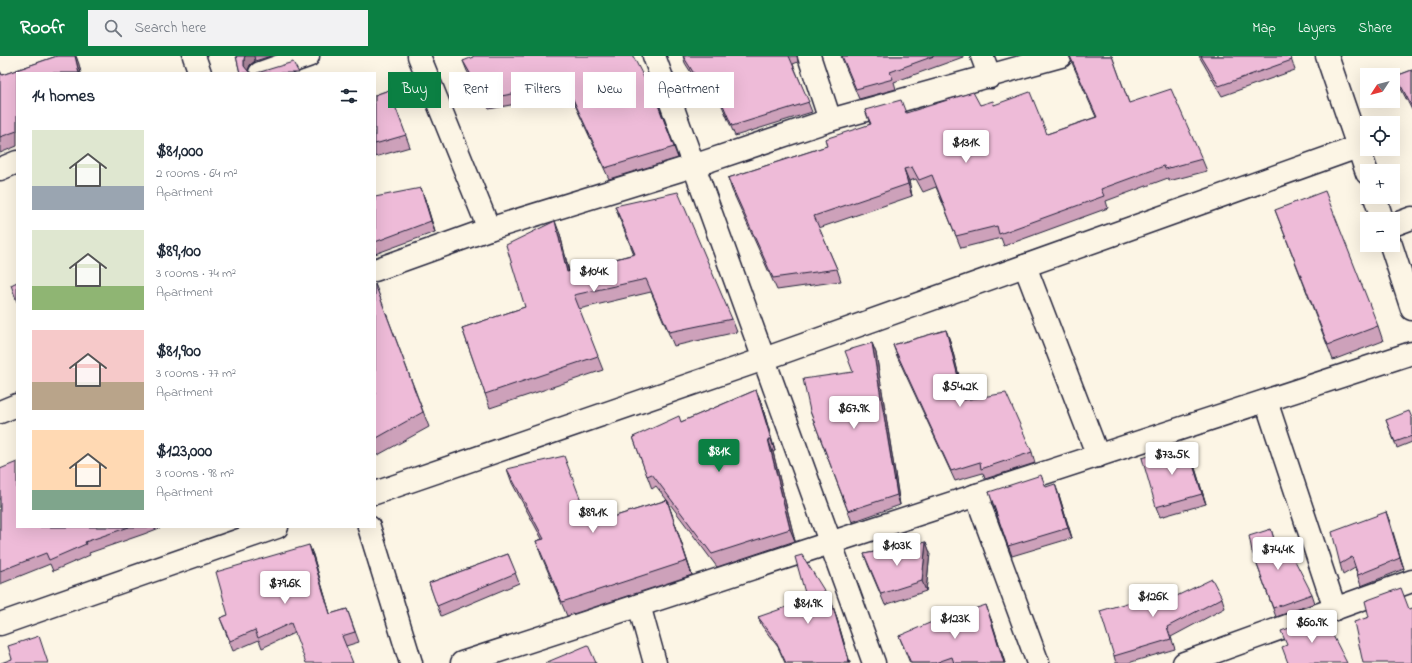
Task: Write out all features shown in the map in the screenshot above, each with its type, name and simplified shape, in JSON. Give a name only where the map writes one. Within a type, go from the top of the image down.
[{"type":"street","points":[[194,56],[200,72]]},
{"type":"street","points":[[263,72],[308,56]]},
{"type":"street","points":[[419,56],[489,229]]},
{"type":"street","points":[[654,56],[874,663]]},
{"type":"street","points":[[809,56],[830,120]]},
{"type":"street","points":[[982,56],[990,76]]},
{"type":"street","points":[[376,270],[489,229],[693,166],[830,120],[1061,56]]},
{"type":"street","points":[[1333,58],[1364,164]]},
{"type":"street","points":[[376,493],[764,359],[1358,147]]},
{"type":"street","points":[[0,168],[16,162]]},
{"type":"street","points":[[1400,222],[1412,218]]},
{"type":"street","points":[[1393,252],[1412,309]]},
{"type":"street","points":[[1025,266],[1098,456]]},
{"type":"street","points":[[462,663],[1412,353]]},
{"type":"street","points":[[1266,401],[1335,609]]},
{"type":"street","points":[[976,495],[1038,663]]},
{"type":"street","points":[[0,624],[275,528]]},
{"type":"street","points":[[369,528],[412,663]]},
{"type":"street","points":[[1184,663],[1412,581]]},
{"type":"street","points":[[639,605],[656,663]]},
{"type":"building","points":[[57,56],[75,56],[79,72],[16,72],[16,131],[0,137],[0,71],[2,75]]},
{"type":"building","points":[[236,56],[245,56],[244,66],[250,72],[240,72]]},
{"type":"building","points":[[633,56],[644,78],[644,108],[659,108],[674,147],[605,168],[575,103],[575,72],[511,72],[511,94],[503,96],[503,72],[469,72],[463,61],[473,57]]},
{"type":"building","points":[[683,56],[789,56],[809,102],[732,126],[724,108],[734,108],[734,72],[693,72]]},
{"type":"building","points":[[842,56],[934,56],[890,72],[893,79],[856,89]]},
{"type":"building","points":[[1070,56],[1112,56],[1129,103],[1171,89],[1202,159],[1165,169],[1164,166],[1101,189],[1104,196],[999,234],[997,226],[956,236],[932,175],[919,180],[912,167],[904,169],[908,184],[814,216],[837,269],[773,278],[728,178],[827,146],[825,139],[871,124],[865,110],[901,100],[906,113],[973,92],[980,105],[993,101],[994,105],[1030,92],[1047,134],[1097,117]]},
{"type":"building","points":[[1201,56],[1290,56],[1292,60],[1219,86]]},
{"type":"building","points":[[293,62],[298,72],[260,72]]},
{"type":"building","points":[[1412,70],[1412,107],[1400,84],[1400,74]]},
{"type":"building","points":[[388,90],[388,108],[396,108],[406,135],[376,144],[376,95]]},
{"type":"building","points":[[421,188],[431,221],[376,242],[376,197]]},
{"type":"building","points":[[1325,191],[1378,326],[1328,345],[1275,210]]},
{"type":"building","points":[[678,192],[732,319],[669,332],[646,279],[574,295],[598,356],[485,394],[462,328],[525,307],[506,245],[555,221],[567,272],[635,254],[615,206]]},
{"type":"building","points":[[16,282],[16,299],[11,285]]},
{"type":"building","points":[[376,287],[423,412],[376,438]]},
{"type":"building","points":[[946,330],[964,400],[1006,393],[1032,452],[981,469],[980,462],[951,471],[893,345]]},
{"type":"building","points":[[872,343],[897,495],[848,511],[810,411],[803,379],[853,372],[845,351]]},
{"type":"building","points":[[756,390],[771,439],[768,439],[790,529],[712,554],[652,474],[647,476],[633,437],[679,416],[681,422]]},
{"type":"building","points":[[1409,411],[1412,418],[1412,436],[1395,442],[1386,420]]},
{"type":"building","points":[[1187,445],[1202,494],[1156,507],[1142,458]]},
{"type":"building","points":[[564,456],[590,524],[667,500],[687,561],[562,602],[536,541],[544,539],[507,469]]},
{"type":"building","points":[[16,462],[16,528],[126,528],[85,542],[86,544],[49,560],[46,553],[0,571],[0,469]]},
{"type":"building","points":[[1041,475],[1046,487],[1055,484],[1068,528],[1008,546],[989,492]]},
{"type":"building","points":[[1386,512],[1400,558],[1358,575],[1352,557],[1340,564],[1332,532]]},
{"type":"building","points":[[1271,529],[1279,556],[1290,551],[1312,594],[1273,608],[1252,551],[1249,536]]},
{"type":"building","points":[[926,542],[922,581],[881,594],[864,554]]},
{"type":"building","points":[[309,545],[330,614],[347,609],[355,632],[342,636],[353,663],[306,663],[291,623],[258,638],[255,630],[230,641],[220,618],[228,615],[216,572]]},
{"type":"building","points":[[508,554],[516,573],[437,606],[429,583]]},
{"type":"building","points":[[802,555],[832,603],[849,663],[786,663],[774,638],[758,617],[807,600],[795,557]]},
{"type":"building","points":[[1212,579],[1222,598],[1167,627],[1171,639],[1114,656],[1100,611],[1157,594],[1160,604]]},
{"type":"building","points":[[1401,588],[1409,609],[1412,608],[1412,663],[1363,663],[1354,622],[1369,617],[1365,601]]},
{"type":"building","points":[[986,605],[1004,663],[954,663],[952,657],[935,663],[911,663],[899,636],[932,622]]},
{"type":"building","points":[[1323,616],[1347,663],[1288,663],[1282,647],[1287,645],[1281,631]]},
{"type":"building","points":[[39,636],[48,663],[1,663],[12,659],[8,646]]},
{"type":"building","points":[[588,645],[596,663],[545,663]]}]
